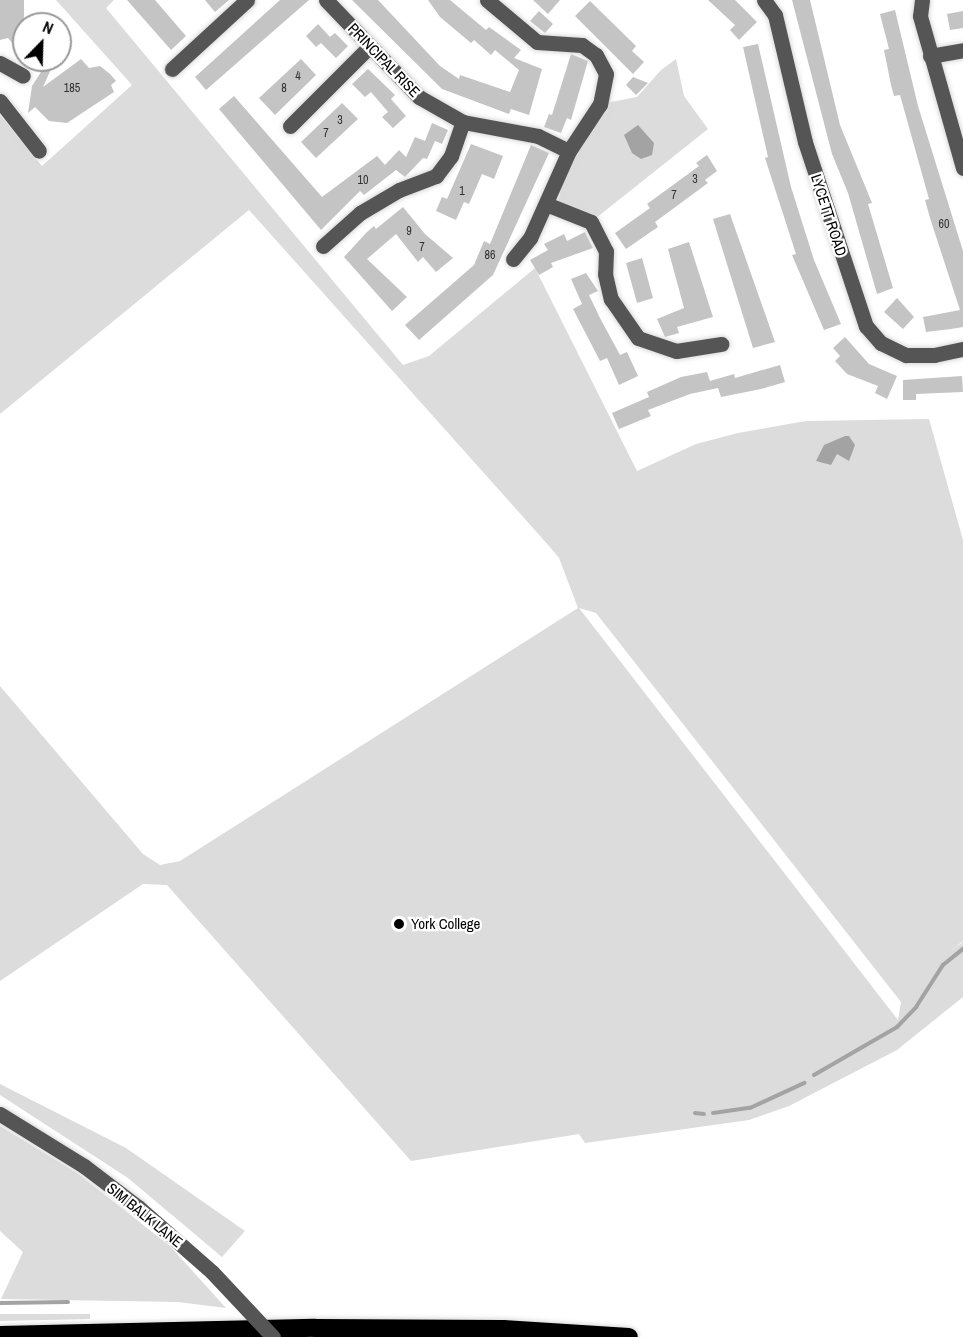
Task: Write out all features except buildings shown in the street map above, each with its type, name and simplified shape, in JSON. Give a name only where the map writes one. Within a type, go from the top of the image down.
[{"type":"highway","points":[[0,1335],[315,1328],[503,1329],[628,1337]]},
{"type":"street","points":[[172,69],[247,0]]},
{"type":"street","name":"PRINCIPAL RISE","points":[[326,0],[418,98],[463,122],[538,136],[569,151]]},
{"type":"street","points":[[487,0],[537,42],[582,45],[596,55],[606,74],[600,104],[569,151],[530,238],[513,259]]},
{"type":"street","name":"LYCETT ROAD","points":[[764,0],[775,15],[805,142],[866,326],[881,343],[906,355],[934,355],[963,349]]},
{"type":"street","points":[[922,0],[920,16],[963,168]]},
{"type":"street","points":[[290,126],[369,47]]},
{"type":"street","points":[[930,56],[963,50]]},
{"type":"street","points":[[0,63],[23,76]]},
{"type":"street","points":[[0,101],[39,151]]},
{"type":"street","points":[[323,246],[360,213],[399,190],[436,176],[451,156],[463,122]]},
{"type":"street","points":[[546,204],[591,222],[606,251],[605,274],[611,299],[638,338],[676,351],[721,344]]},
{"type":"street","name":"SIM BALK LANE","points":[[0,1114],[74,1160],[138,1207],[212,1272],[273,1337]]},
{"type":"shaded area","points":[[56,0],[114,0],[106,8],[403,365],[429,356],[535,268],[637,471],[696,444],[738,433],[806,421],[929,419],[963,540],[963,941],[950,951],[963,942],[963,997],[897,1050],[789,1106],[749,1120],[585,1143],[579,1134],[411,1161],[167,885],[143,884],[0,981],[0,686],[143,854],[160,865],[180,861],[578,608],[559,558],[249,210],[0,414],[0,115],[42,166],[132,85],[72,18],[72,12],[67,12]],"holes":[[[579,608],[596,613],[901,1002],[898,1020]]]},
{"type":"shaded area","points":[[676,59],[684,96],[708,129],[591,222],[557,208],[569,151],[600,104],[637,97],[661,70]]},
{"type":"shaded area","points":[[638,125],[654,143],[652,155],[641,159],[632,153],[624,135]]},
{"type":"shaded area","points":[[849,436],[855,445],[849,461],[837,454],[831,465],[816,461],[824,445]]},
{"type":"shaded area","points":[[0,1084],[126,1148],[245,1231],[222,1257],[128,1178],[0,1095]]},
{"type":"shaded area","points":[[0,1126],[77,1173],[170,1246],[226,1308],[178,1302],[1,1299],[23,1252],[0,1231]]},
{"type":"shaded area","points":[[0,1314],[90,1314],[90,1319],[0,1321]]},
{"type":"waterway","points":[[814,1075],[897,1027],[916,1007],[943,965],[963,949]]},
{"type":"waterway","points":[[713,1113],[750,1108],[804,1083]]},
{"type":"waterway","points":[[695,1113],[704,1114]]},
{"type":"waterway","points":[[0,1303],[68,1302]]},
{"type":"place","name":"York College","points":[[399,924]]}]
